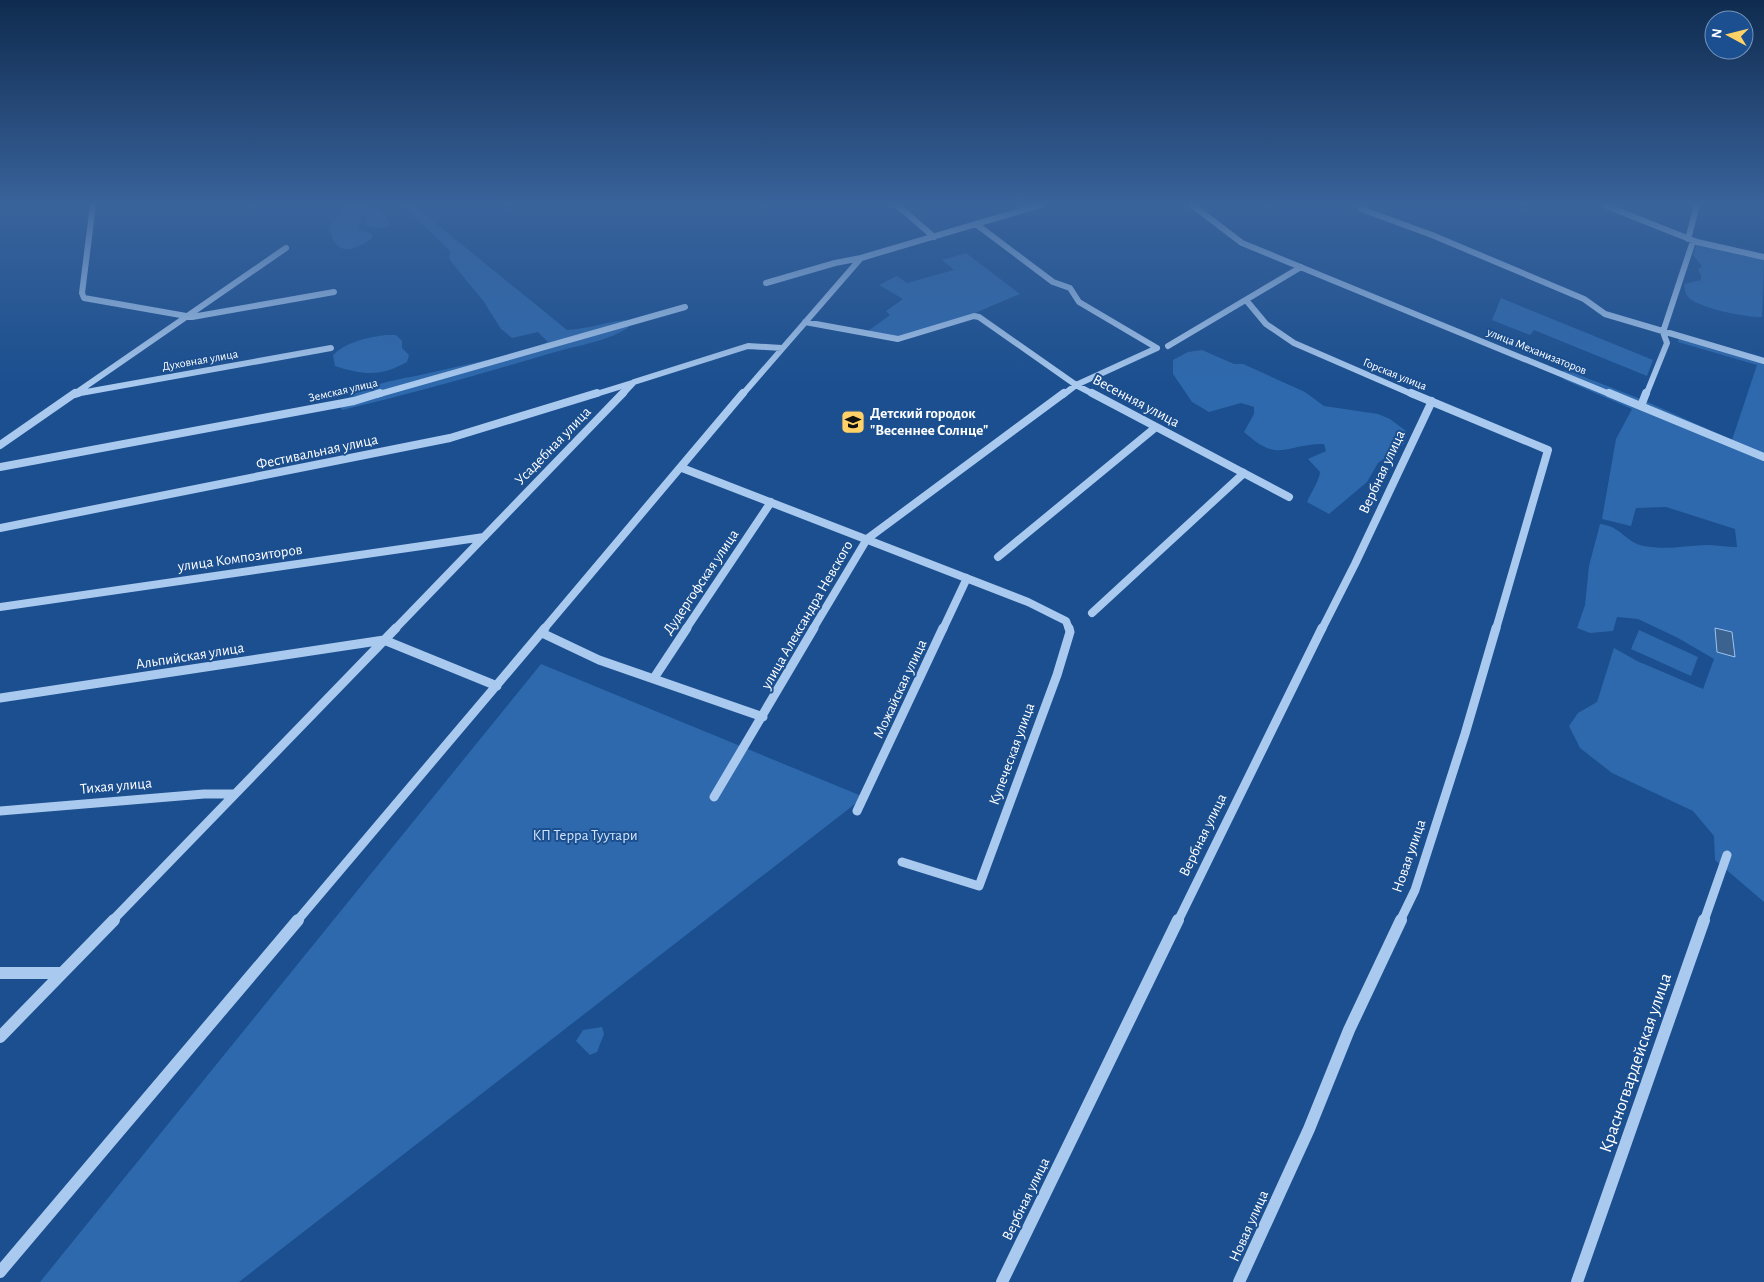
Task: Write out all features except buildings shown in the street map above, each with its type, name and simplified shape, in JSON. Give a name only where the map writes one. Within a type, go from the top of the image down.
[{"type":"street","points":[[86,265],[82,293],[84,298],[192,317],[334,292]]},
{"type":"street","points":[[0,445],[261,265]]},
{"type":"street","points":[[766,283],[829,265]]},
{"type":"street","points":[[0,1272],[782,348],[855,265]]},
{"type":"street","name":"улица Александра Невского","points":[[714,797],[867,539],[1076,385],[1157,348],[1080,302],[1070,288],[1053,282],[1030,265]]},
{"type":"street","name":"улица Механизаторов","points":[[1296,265],[1764,457]]},
{"type":"street","points":[[1503,265],[1584,299],[1605,314],[1764,360]]},
{"type":"street","points":[[1641,406],[1667,343],[1663,332],[1683,265]]},
{"type":"street","points":[[1168,346],[1301,267]]},
{"type":"street","name":"Горская улица","points":[[1246,300],[1266,324],[1294,343],[1548,450]]},
{"type":"street","name":"Земская улица","points":[[0,467],[354,401],[685,307]]},
{"type":"street","points":[[805,322],[898,339],[974,316],[980,317]]},
{"type":"street","name":"Весенняя улица","points":[[980,317],[1076,385],[1289,497]]},
{"type":"street","name":"Усадебная улица","points":[[0,1037],[634,382],[748,346],[782,348]]},
{"type":"street","name":"Духовная улица","points":[[73,394],[331,348]]},
{"type":"street","name":"Фестивальная улица","points":[[0,528],[450,438],[634,382]]},
{"type":"street","name":"Вербная улица","points":[[1002,1282],[1268,736],[1355,564],[1432,401]]},
{"type":"street","points":[[998,557],[1156,427]]},
{"type":"street","name":"Новая улица","points":[[1239,1282],[1309,1128],[1349,1030],[1415,890],[1465,734],[1548,450]]},
{"type":"street","points":[[682,468],[967,578]]},
{"type":"street","points":[[1092,613],[1244,473]]},
{"type":"street","name":"Дудергофская улица","points":[[654,678],[771,502]]},
{"type":"street","name":"улица Композиторов","points":[[0,607],[484,537]]},
{"type":"street","name":"Купеческая улица","points":[[967,578],[1028,602],[1066,621],[1070,632],[1057,676],[979,886]]},
{"type":"street","name":"Можайская улица","points":[[857,811],[967,578]]},
{"type":"street","points":[[542,633],[599,660],[763,717]]},
{"type":"street","points":[[384,640],[497,686]]},
{"type":"street","name":"Альпийская улица","points":[[0,698],[384,640]]},
{"type":"street","name":"Тихая улица","points":[[0,811],[204,794],[235,794]]},
{"type":"street","name":"Красногвардейская улица","points":[[1577,1282],[1726,855]]},
{"type":"street","points":[[902,862],[979,886]]},
{"type":"street","points":[[0,973],[62,973]]},
{"type":"green space","points":[[454,265],[487,265],[567,330],[625,320],[630,326],[594,342],[422,390],[342,410],[340,405],[349,398],[382,383],[504,356],[548,342],[538,332],[512,338],[501,329],[484,302]]},
{"type":"green space","points":[[948,265],[982,265],[1020,294],[975,313],[901,337],[868,331],[890,315],[886,311],[903,299],[879,285],[897,276],[907,283],[954,270]]},
{"type":"green space","points":[[1701,265],[1764,265],[1762,317],[1724,312],[1704,306],[1689,298],[1684,284],[1701,280],[1698,270]]},
{"type":"green space","points":[[1501,298],[1653,360],[1647,376],[1534,330],[1530,335],[1492,320]]},
{"type":"green space","points":[[386,335],[396,335],[402,341],[402,348],[409,355],[407,362],[388,370],[371,373],[363,373],[335,366],[333,355],[338,350],[351,343]]},
{"type":"green space","points":[[1680,335],[1764,361],[1764,902],[1715,860],[1714,836],[1693,811],[1612,773],[1580,748],[1569,726],[1578,713],[1597,702],[1614,648],[1637,661],[1703,689],[1714,659],[1678,638],[1638,619],[1617,617],[1613,631],[1590,633],[1577,628],[1585,605],[1589,566],[1600,524],[1613,528],[1632,542],[1644,546],[1667,548],[1706,545],[1737,547],[1735,529],[1666,507],[1636,508],[1631,526],[1602,519],[1616,439],[1632,409],[1562,377],[1563,371],[1569,371],[1643,400],[1732,440],[1757,365],[1678,342]]},
{"type":"green space","points":[[1202,350],[1234,364],[1243,364],[1305,392],[1324,406],[1378,414],[1390,419],[1406,431],[1405,443],[1378,463],[1367,482],[1329,514],[1307,502],[1317,483],[1320,472],[1308,459],[1326,451],[1324,444],[1274,450],[1256,442],[1244,432],[1254,414],[1254,407],[1241,403],[1209,412],[1192,402],[1173,374],[1173,360],[1188,352]]},
{"type":"green space","points":[[1639,630],[1698,657],[1691,676],[1631,649]]},
{"type":"green space","name":"КП Терра Туутари","points":[[541,664],[864,797],[239,1282],[40,1282]]},
{"type":"green space","points":[[602,1027],[604,1034],[597,1052],[590,1055],[576,1041],[583,1030]]},
{"type":"shaded area","points":[[1715,628],[1732,632],[1735,657],[1717,652]]},
{"type":"place","name":"Детский городок \"Весеннее Солнце\"","points":[[853,422]]}]
